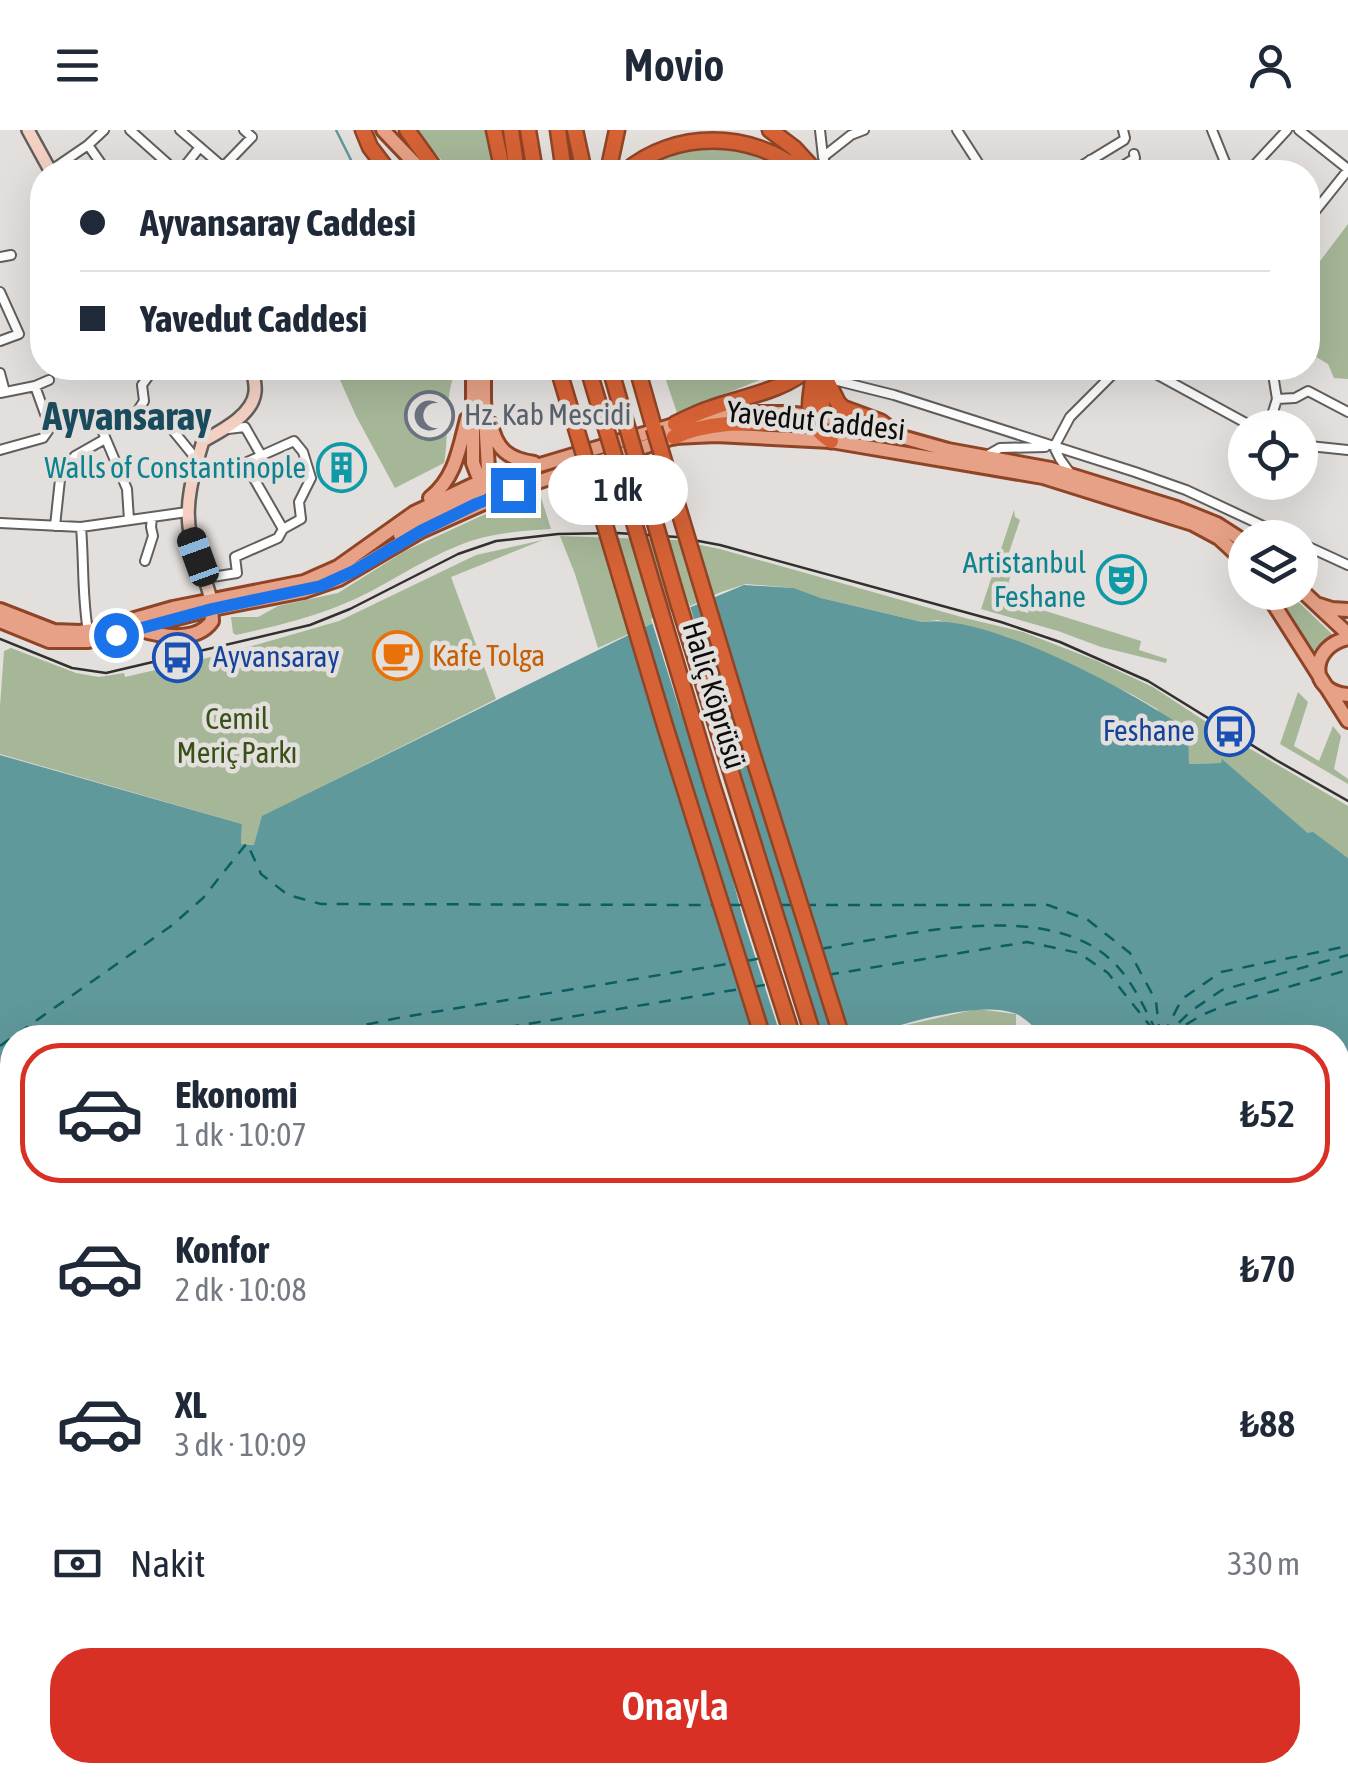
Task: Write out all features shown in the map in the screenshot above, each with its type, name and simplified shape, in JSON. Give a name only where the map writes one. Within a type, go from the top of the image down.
[{"type":"highway","points":[[364,130],[380,160]]},
{"type":"highway","points":[[406,130],[425,160]]},
{"type":"highway","points":[[496,130],[502,160]]},
{"type":"highway","points":[[511,130],[515,160]]},
{"type":"highway","points":[[528,130],[534,160]]},
{"type":"highway","points":[[558,130],[562,160]]},
{"type":"highway","points":[[575,130],[581,160]]},
{"type":"highway","points":[[611,160],[617,130]]},
{"type":"highway","points":[[637,160],[673,137],[708,130],[760,140],[789,160]]},
{"type":"highway","points":[[770,130],[805,160]]},
{"type":"highway","points":[[562,380],[664,726],[759,1025]]},
{"type":"highway","name":"Haliç Köprüsü","points":[[592,380],[788,1025]]},
{"type":"highway","name":"Haliç Köprüsü","points":[[613,380],[810,1025]]},
{"type":"highway","points":[[642,380],[754,760],[838,1025]]},
{"type":"highway","points":[[675,431],[696,414],[790,380]]},
{"type":"highway","points":[[817,380],[814,418],[830,441]]},
{"type":"highway","points":[[824,380],[843,408],[880,422],[900,437]]},
{"type":"highway","points":[[675,431],[814,418]]},
{"type":"main road","points":[[383,130],[419,160]]},
{"type":"main road","points":[[398,130],[423,160]]},
{"type":"main road","points":[[0,610],[54,631],[88,631],[212,604],[319,577],[338,568],[443,487],[452,474],[478,380]]},
{"type":"main road","points":[[212,604],[321,586],[354,571],[416,523],[480,491],[488,470],[482,380]]},
{"type":"main road","points":[[483,380],[498,446],[512,458],[546,463]]},
{"type":"main road","points":[[474,398],[471,442],[478,476],[513,490]]},
{"type":"main road","name":"Yavedut Caddesi","points":[[814,418],[1051,469],[1207,520],[1228,532]]},
{"type":"main road","name":"Yavedut Caddesi","points":[[382,552],[476,504],[675,431]]},
{"type":"main road","name":"Yavedut Caddesi","points":[[486,480],[675,431],[830,441],[1058,481],[1193,524],[1228,546]]},
{"type":"main road","points":[[414,513],[486,480]]},
{"type":"main road","points":[[0,620],[49,640],[68,642],[96,640],[136,629],[175,637],[209,626],[212,604]]},
{"type":"main road","points":[[1318,604],[1348,610]]},
{"type":"main road","points":[[1318,607],[1348,636],[1331,644],[1322,654],[1318,668],[1321,682],[1333,692],[1348,695]]},
{"type":"main road","points":[[1277,610],[1348,721]]},
{"type":"street","points":[[28,130],[44,160]]},
{"type":"street","points":[[68,160],[104,130]]},
{"type":"street","points":[[130,130],[164,160]]},
{"type":"street","points":[[180,130],[212,160]]},
{"type":"street","points":[[231,160],[252,137],[244,130]]},
{"type":"street","points":[[820,130],[824,160]]},
{"type":"street","points":[[823,157],[851,134],[864,130]]},
{"type":"street","points":[[957,130],[976,160]]},
{"type":"street","points":[[1090,160],[1124,140],[1122,130]]},
{"type":"street","points":[[1212,130],[1223,160]]},
{"type":"street","points":[[1259,160],[1288,130]]},
{"type":"street","points":[[1299,130],[1348,169],[1320,205]]},
{"type":"street","points":[[1311,138],[1319,130]]},
{"type":"street","points":[[88,146],[98,160]]},
{"type":"street","points":[[189,160],[200,148]]},
{"type":"street","points":[[1132,160],[1134,154]]},
{"type":"street","points":[[0,257],[10,254]]},
{"type":"street","points":[[0,292],[19,334],[0,341]]},
{"type":"street","points":[[0,373],[3,393],[49,380]]},
{"type":"street","points":[[131,421],[144,401],[144,380]]},
{"type":"street","points":[[212,604],[190,536],[187,512],[203,441],[249,408],[255,394],[253,380]]},
{"type":"street","points":[[847,380],[1186,490],[1250,520]]},
{"type":"street","points":[[1054,447],[1070,418],[1107,380]]},
{"type":"street","points":[[1167,380],[1228,413]]},
{"type":"street","points":[[1274,380],[1277,400],[1274,410]]},
{"type":"street","points":[[0,450],[42,438],[50,428],[35,386]]},
{"type":"street","points":[[1277,400],[1308,391],[1348,412]]},
{"type":"street","points":[[46,421],[94,411],[171,428],[198,460]]},
{"type":"street","points":[[94,411],[126,489],[129,520]]},
{"type":"street","points":[[222,430],[245,427],[261,456]]},
{"type":"street","points":[[56,526],[60,470],[106,440]]},
{"type":"street","points":[[206,578],[236,573],[234,557],[278,538],[284,529],[301,519],[299,502],[311,478],[303,452],[294,441],[246,462],[284,529]]},
{"type":"street","points":[[985,457],[1000,448],[1054,447]]},
{"type":"street","points":[[1054,447],[1072,476]]},
{"type":"street","points":[[1318,447],[1348,450]]},
{"type":"street","points":[[0,523],[81,526],[187,512]]},
{"type":"street","points":[[145,561],[153,536],[152,517]]},
{"type":"street","points":[[81,526],[83,606],[88,631]]},
{"type":"street","points":[[1318,551],[1348,565]]},
{"type":"green space","points":[[415,130],[488,130],[494,160],[441,160]]},
{"type":"green space","points":[[687,141],[749,142],[774,160],[650,160]]},
{"type":"green space","points":[[1348,224],[1348,379],[1334,378],[1328,364],[1320,359],[1320,261]]},
{"type":"green space","points":[[340,380],[452,380],[444,463],[395,488]]},
{"type":"green space","points":[[666,380],[760,380],[677,413]]},
{"type":"green space","name":"Cemil Meriç Parkı","points":[[539,491],[551,529],[471,541],[328,610],[263,629],[233,633],[231,617],[258,617],[278,606],[338,593],[405,551],[505,505],[508,515],[525,509],[521,496]]},
{"type":"green space","points":[[1014,510],[1020,520],[1003,570],[1011,574],[1002,605],[1028,613],[1030,606],[1141,641],[1139,650],[1167,659],[1166,663],[981,609]]},
{"type":"green space","points":[[560,536],[676,540],[720,549],[1023,632],[1095,660],[1153,687],[1348,806],[1348,858],[1308,833],[1223,760],[1189,764],[1157,709],[1008,637],[938,620],[922,622],[794,588],[746,584],[598,648]]},
{"type":"green space","name":"Cemil Meriç Parkı","points":[[543,540],[451,577],[496,699],[263,816],[255,845],[241,844],[242,824],[0,754],[4,651],[11,648],[76,673],[99,677],[124,673],[125,677],[339,621],[476,555]]},
{"type":"green space","points":[[1281,610],[1307,610],[1332,634],[1310,654]]},
{"type":"green space","points":[[1298,692],[1308,702],[1294,746],[1319,761],[1333,726],[1341,736],[1334,769],[1348,779],[1348,784],[1280,744]]},
{"type":"green space","points":[[977,1009],[1016,1014],[1016,1025],[906,1025]]},
{"type":"water","points":[[744,585],[794,588],[922,622],[950,622],[983,629],[1059,658],[1132,696],[1188,730],[1189,764],[1221,763],[1222,759],[1308,833],[1313,832],[1348,858],[1348,1025],[1031,1025],[1014,1013],[978,1010],[901,1025],[0,1025],[0,755],[242,824],[241,844],[254,845],[262,816],[657,621]]},
{"type":"pier","points":[[689,603],[819,1025],[777,1025],[744,922],[708,786],[651,619]]},
{"type":"waterway","points":[[336,130],[351,160]]},
{"type":"ferry route","points":[[30,1025],[171,926],[203,898],[247,843],[261,874],[288,895],[321,904],[716,905]]},
{"type":"ferry route","points":[[729,905],[746,905]]},
{"type":"ferry route","points":[[779,905],[796,905]]},
{"type":"ferry route","points":[[804,905],[1048,905],[1088,920],[1130,953],[1156,1001],[1159,1025]]},
{"type":"ferry route","points":[[820,949],[974,926],[1053,931],[1087,943],[1115,964],[1153,1025]]},
{"type":"ferry route","points":[[827,975],[1027,942],[1079,953],[1108,973],[1149,1025]]},
{"type":"ferry route","points":[[1168,1025],[1182,999],[1221,972],[1348,946]]},
{"type":"ferry route","points":[[1176,1025],[1222,990],[1348,955]]},
{"type":"ferry route","points":[[746,961],[762,958]]},
{"type":"ferry route","points":[[365,1025],[733,963]]},
{"type":"ferry route","points":[[1185,1025],[1228,1004],[1348,970]]},
{"type":"ferry route","points":[[753,987],[770,984]]},
{"type":"ferry route","points":[[521,1025],[740,989]]},
{"type":"tram line","points":[[0,639],[72,668],[106,673],[310,625],[458,554],[496,541],[558,534],[677,537],[720,545],[1001,622],[1060,642],[1148,681],[1348,801]]},
{"type":"place","name":"Hz. Kab Mescidi","points":[[429,415]]},
{"type":"place","name":"Walls of Constantinople","points":[[341,468]]},
{"type":"place","name":"Artistanbul Feshane","points":[[1121,580]]},
{"type":"place","name":"Kafe Tolga","points":[[397,656]]},
{"type":"place","name":"Ayvansaray","points":[[178,657]]},
{"type":"place","name":"Feshane","points":[[1230,731]]},
{"type":"district","name":"Ayvansaray","points":[[127,416]]},
{"type":"route","points":[[116,635],[321,586],[421,531],[513,490]]}]
